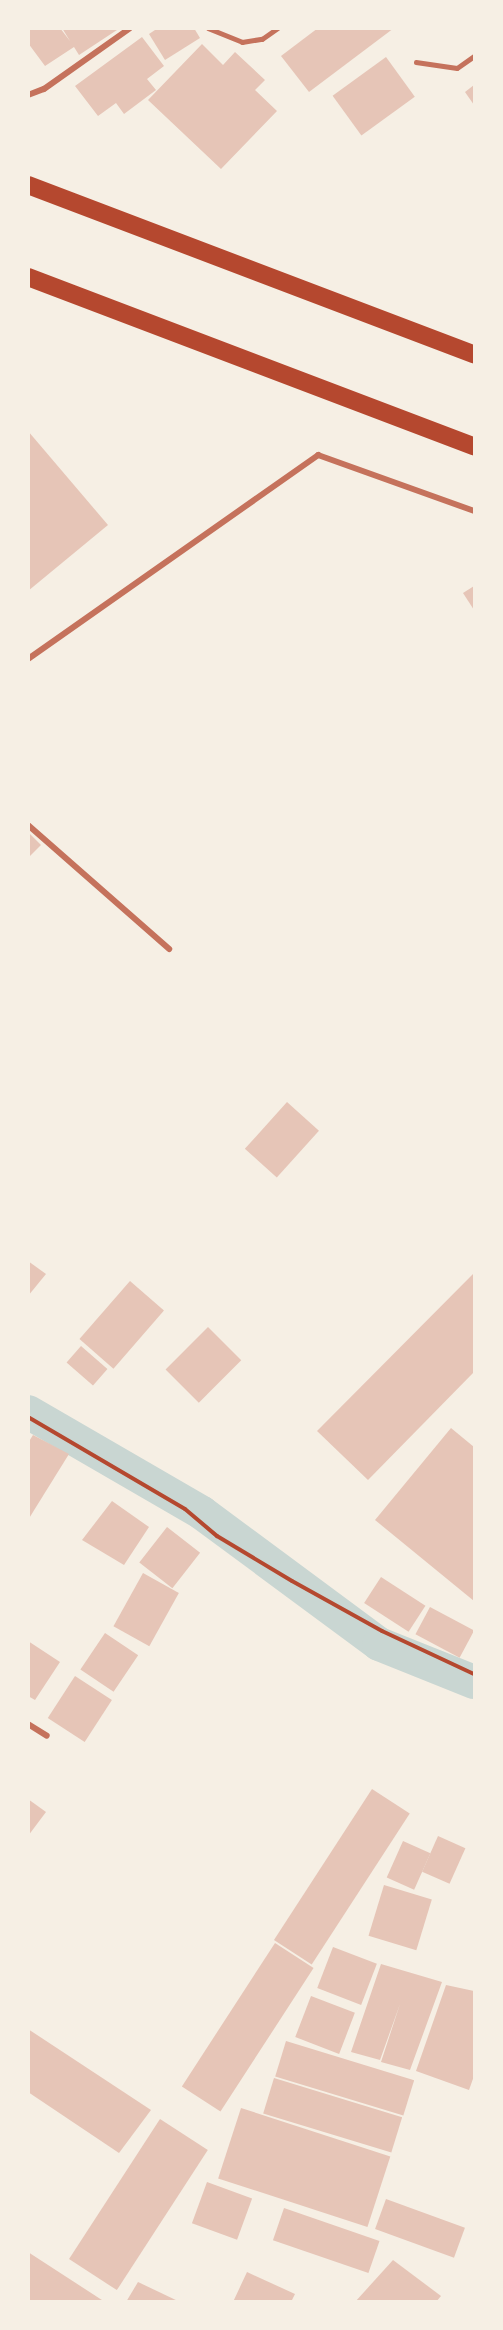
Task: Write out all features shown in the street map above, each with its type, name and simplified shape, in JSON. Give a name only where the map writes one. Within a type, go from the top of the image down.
[{"type":"highway","points":[[28,185],[474,354]]},
{"type":"highway","points":[[28,277],[474,446]]},
{"type":"street","points":[[28,95],[44,89],[130,28]]},
{"type":"street","points":[[28,659],[318,455],[474,511]]},
{"type":"street","points":[[28,825],[169,950]]},
{"type":"street","points":[[28,1724],[47,1736]]},
{"type":"lane","points":[[208,28],[242,42],[262,39],[278,28]]},
{"type":"lane","points":[[416,62],[457,68],[474,56]]},
{"type":"path","points":[[28,1418],[185,1509],[218,1536],[292,1581],[382,1631],[474,1674]]},
{"type":"building","points":[[28,28],[60,28],[70,41],[62,28],[120,28],[79,55],[74,47],[45,66],[28,43]]},
{"type":"building","points":[[158,28],[194,28],[200,38],[165,60],[149,34]]},
{"type":"building","points":[[318,28],[394,28],[309,92],[281,56]]},
{"type":"building","points":[[142,37],[164,66],[147,79],[156,90],[124,114],[116,103],[98,116],[75,86]]},
{"type":"building","points":[[202,44],[223,65],[235,52],[265,80],[255,90],[277,111],[221,169],[148,100]]},
{"type":"building","points":[[386,57],[415,97],[361,135],[333,96]]},
{"type":"building","points":[[474,85],[474,105],[465,92]]},
{"type":"building","points":[[28,431],[108,525],[28,591]]},
{"type":"building","points":[[474,586],[474,610],[463,593]]},
{"type":"building","points":[[28,832],[41,845],[28,858]]},
{"type":"building","points":[[287,1102],[319,1131],[277,1178],[245,1149]]},
{"type":"building","points":[[28,1261],[46,1274],[28,1296]]},
{"type":"building","points":[[474,1273],[474,1372],[368,1480],[317,1431]]},
{"type":"building","points":[[130,1281],[164,1311],[113,1369],[79,1339]]},
{"type":"building","points":[[208,1327],[241,1360],[199,1403],[166,1369]]},
{"type":"building","points":[[81,1346],[107,1369],[93,1386],[67,1363]]},
{"type":"building","points":[[451,1428],[474,1447],[474,1601],[375,1520]]},
{"type":"building","points":[[33,1435],[69,1454],[28,1520],[28,1443]]},
{"type":"building","points":[[112,1501],[149,1527],[124,1565],[82,1540]]},
{"type":"building","points":[[167,1527],[200,1553],[172,1588],[139,1562]]},
{"type":"building","points":[[143,1573],[179,1593],[149,1646],[113,1626]]},
{"type":"building","points":[[381,1577],[425,1606],[409,1632],[364,1603]]},
{"type":"building","points":[[430,1607],[474,1630],[460,1658],[415,1634]]},
{"type":"building","points":[[105,1633],[138,1655],[114,1692],[80,1669]]},
{"type":"building","points":[[28,1641],[60,1662],[35,1700],[28,1696]]},
{"type":"building","points":[[75,1676],[112,1700],[85,1742],[48,1718]]},
{"type":"building","points":[[372,1789],[410,1814],[312,1964],[274,1940]]},
{"type":"building","points":[[28,1799],[46,1812],[28,1836]]},
{"type":"building","points":[[438,1836],[465,1848],[450,1884],[422,1872]]},
{"type":"building","points":[[403,1841],[430,1853],[414,1890],[387,1878]]},
{"type":"building","points":[[384,1885],[432,1900],[416,1950],[369,1936]]},
{"type":"building","points":[[275,1943],[314,1968],[220,2111],[182,2086]]},
{"type":"building","points":[[333,1947],[377,1964],[361,2005],[317,1988]]},
{"type":"building","points":[[381,1964],[442,1982],[410,2070],[381,2062],[400,2004],[380,2060],[351,2052]]},
{"type":"building","points":[[446,1985],[474,1991],[474,2076],[469,2090],[416,2071]]},
{"type":"building","points":[[311,1996],[355,2013],[339,2054],[295,2037]]},
{"type":"building","points":[[28,2029],[151,2110],[119,2153],[28,2092]]},
{"type":"building","points":[[286,2041],[414,2080],[403,2116],[275,2076]]},
{"type":"building","points":[[274,2078],[402,2117],[391,2153],[263,2113]]},
{"type":"building","points":[[241,2108],[390,2157],[367,2227],[218,2178]]},
{"type":"building","points":[[160,2119],[208,2150],[117,2290],[69,2259]]},
{"type":"building","points":[[207,2182],[252,2198],[237,2240],[192,2223]]},
{"type":"building","points":[[386,2199],[465,2228],[454,2258],[375,2229]]},
{"type":"building","points":[[284,2208],[379,2241],[368,2273],[273,2240]]},
{"type":"building","points":[[28,2252],[105,2302],[28,2302]]},
{"type":"building","points":[[393,2260],[441,2296],[436,2302],[355,2302]]},
{"type":"building","points":[[247,2272],[295,2294],[291,2302],[233,2302]]},
{"type":"building","points":[[138,2282],[180,2302],[126,2302]]},
{"type":"waterway","points":[[28,1412],[202,1513],[379,1644],[474,1682]]}]
